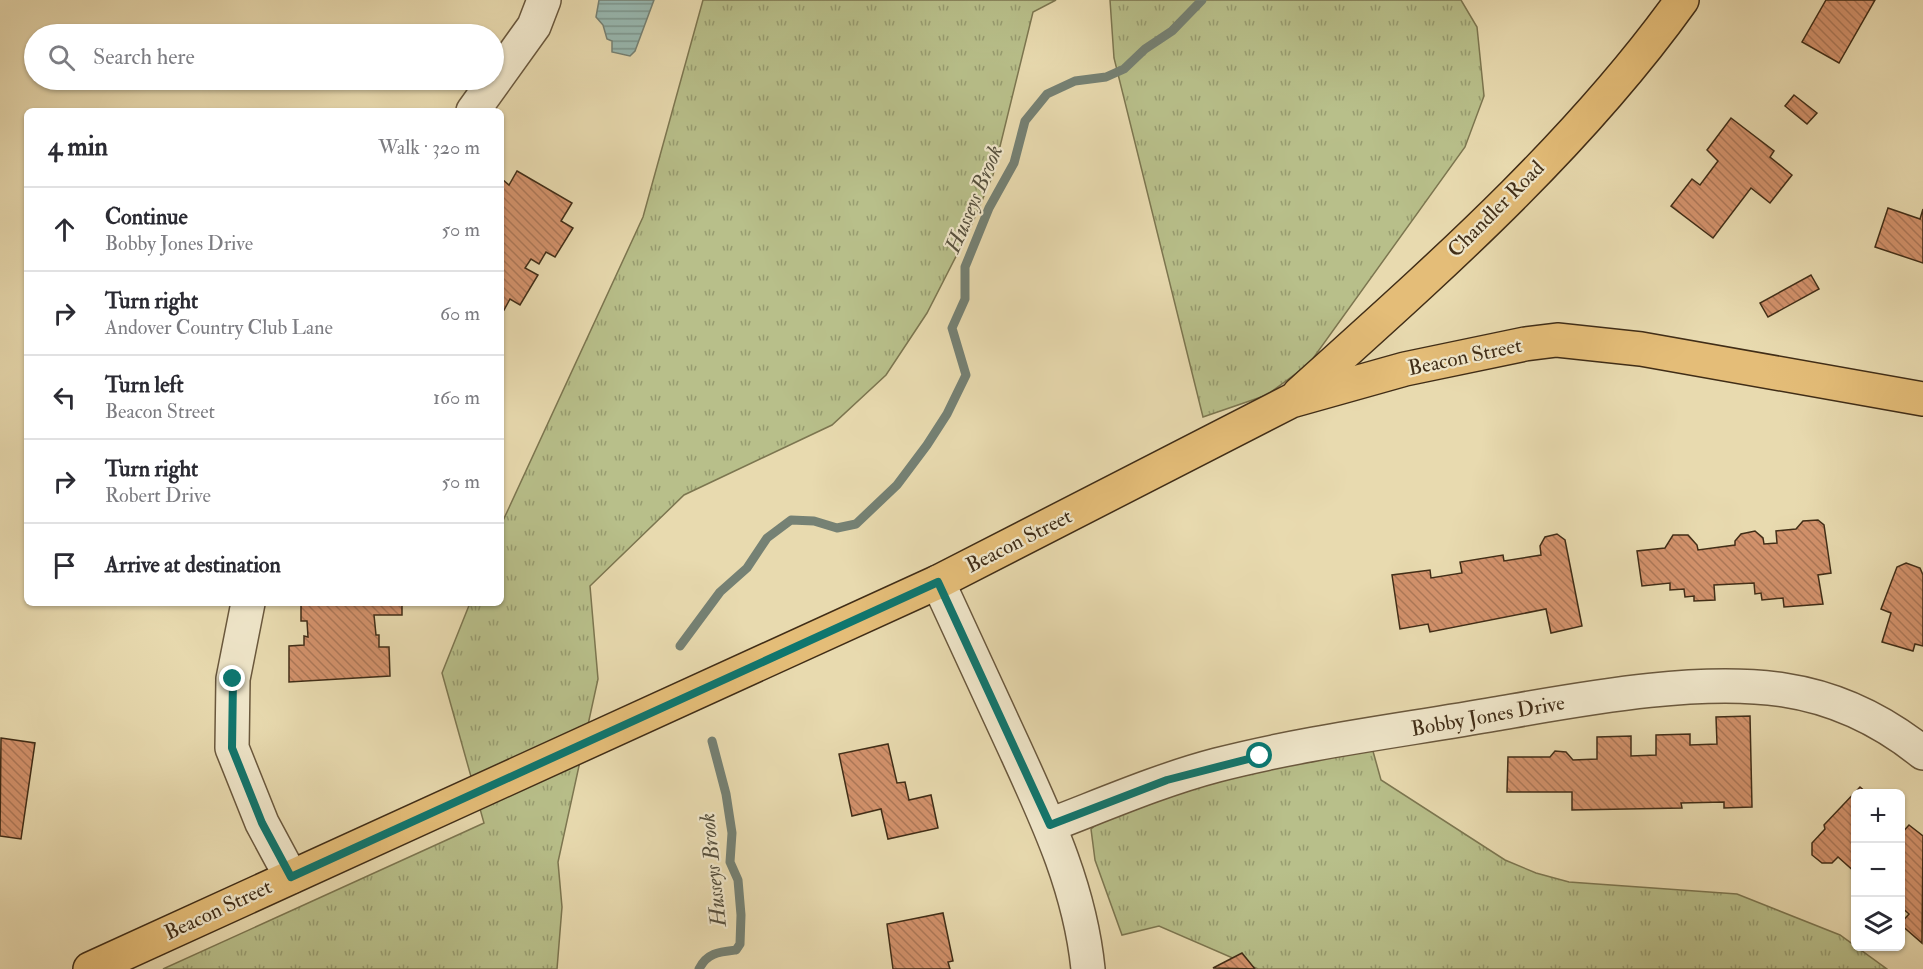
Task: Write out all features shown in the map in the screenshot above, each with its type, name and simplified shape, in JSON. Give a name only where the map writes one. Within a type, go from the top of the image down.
[{"type":"main road","name":"Chandler Road","points":[[1291,401],[1410,294],[1551,154],[1626,73],[1682,0]]},
{"type":"main road","name":"Beacon Street","points":[[90,969],[938,582],[1291,401],[1405,369],[1525,344],[1557,340],[1662,352],[1923,399]]},
{"type":"street","points":[[504,68],[534,26],[544,0]]},
{"type":"street","points":[[475,108],[488,90]]},
{"type":"street","points":[[938,582],[1050,825],[1079,908],[1088,969]]},
{"type":"street","points":[[247,606],[233,679],[232,748],[262,823],[291,877]]},
{"type":"street","name":"Bobby Jones Drive","points":[[1050,825],[1167,780],[1260,756],[1566,703],[1705,687],[1765,688],[1831,700],[1879,722],[1923,753]]},
{"type":"green space","points":[[703,0],[1056,0],[1033,12],[993,175],[969,231],[927,313],[886,375],[832,425],[684,495],[590,586],[598,679],[558,862],[562,907],[557,969],[163,969],[484,823],[442,673],[469,606],[504,606],[504,518],[643,217]]},
{"type":"green space","points":[[1110,0],[1461,0],[1477,27],[1484,96],[1465,147],[1309,364],[1267,395],[1203,417],[1114,58]]},
{"type":"green space","points":[[1371,744],[1381,780],[1505,860],[1536,873],[1569,882],[1737,894],[1840,935],[1851,943],[1851,951],[1862,951],[1887,969],[1258,969],[1159,926],[1122,935],[1095,860],[1091,829],[1114,810],[1146,795]]},
{"type":"water","points":[[599,0],[654,0],[635,51],[630,56],[612,52],[612,41],[607,39],[603,25],[596,17]]},
{"type":"building","points":[[1826,0],[1875,0],[1839,63],[1802,42]]},
{"type":"building","points":[[1794,95],[1817,113],[1807,124],[1785,106]]},
{"type":"building","points":[[1731,118],[1774,151],[1770,157],[1792,175],[1770,203],[1751,188],[1713,238],[1671,206],[1692,179],[1700,185],[1718,161],[1707,150]]},
{"type":"building","points":[[517,171],[572,203],[561,221],[573,228],[555,257],[546,252],[539,264],[531,259],[525,268],[538,275],[520,305],[510,299],[504,310],[504,181],[509,185]]},
{"type":"building","points":[[1888,208],[1920,219],[1923,209],[1923,263],[1875,247]]},
{"type":"building","points":[[1811,275],[1819,289],[1768,317],[1760,303]]},
{"type":"building","points":[[1818,520],[1824,525],[1831,573],[1818,575],[1823,604],[1784,607],[1783,598],[1762,600],[1761,593],[1755,594],[1754,583],[1714,585],[1715,600],[1694,601],[1694,596],[1685,597],[1684,589],[1670,590],[1670,583],[1642,586],[1637,551],[1665,548],[1673,535],[1688,535],[1697,545],[1698,550],[1735,545],[1735,541],[1741,534],[1755,531],[1763,538],[1764,544],[1777,543],[1776,531],[1796,529],[1803,521]]},
{"type":"building","points":[[1557,534],[1565,540],[1582,626],[1551,633],[1546,609],[1430,632],[1428,624],[1400,629],[1392,575],[1430,570],[1431,578],[1462,573],[1460,562],[1503,555],[1504,561],[1541,555],[1540,546],[1545,537]]},
{"type":"building","points":[[1906,563],[1920,568],[1923,575],[1923,646],[1915,644],[1913,651],[1882,642],[1891,613],[1881,609],[1897,567]]},
{"type":"building","points":[[301,606],[402,606],[402,615],[374,615],[376,635],[379,635],[379,647],[389,647],[390,676],[289,682],[289,646],[304,645],[304,636],[308,637],[307,621],[301,621]]},
{"type":"building","points":[[1750,716],[1752,807],[1724,808],[1724,802],[1681,803],[1682,808],[1572,810],[1572,792],[1507,792],[1508,757],[1550,757],[1555,751],[1566,752],[1573,760],[1597,759],[1597,737],[1631,736],[1631,756],[1656,755],[1656,735],[1690,734],[1690,745],[1717,744],[1716,717]]},
{"type":"building","points":[[1,738],[35,743],[21,839],[0,836]]},
{"type":"building","points":[[888,744],[897,783],[905,782],[909,800],[931,795],[938,828],[888,839],[881,809],[852,816],[839,754]]},
{"type":"building","points":[[1851,796],[1851,869],[1838,857],[1832,863],[1822,863],[1812,855],[1812,843],[1825,829],[1824,825]]},
{"type":"building","points":[[1909,825],[1923,836],[1922,943],[1905,928],[1905,918],[1909,914],[1905,910],[1905,829]]},
{"type":"building","points":[[943,913],[953,961],[948,962],[950,969],[893,969],[887,924]]},
{"type":"building","points":[[1242,953],[1255,969],[1213,968]]},
{"type":"waterway","name":"Husseys Brook","points":[[680,646],[720,592],[747,568],[767,538],[791,520],[814,521],[837,528],[856,524],[897,485],[947,414],[966,375],[952,328],[965,299],[965,267],[989,208],[1014,163],[1025,121],[1047,94],[1075,81],[1106,77],[1124,69],[1145,49],[1172,31],[1202,0]]},
{"type":"waterway","name":"Husseys Brook","points":[[699,969],[710,956],[736,950],[740,944],[741,915],[738,880],[730,862],[732,833],[726,794],[712,741]]},
{"type":"route","points":[[233,679],[232,748],[262,823],[291,877],[938,582],[1050,825],[1167,780],[1217,765],[1260,756]]}]
